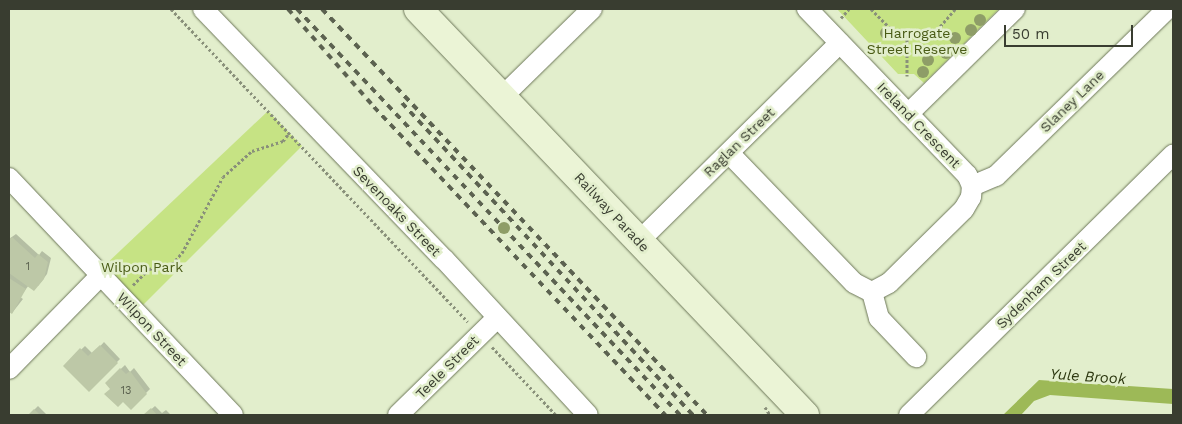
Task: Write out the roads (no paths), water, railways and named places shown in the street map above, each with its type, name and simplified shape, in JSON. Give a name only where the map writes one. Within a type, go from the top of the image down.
[{"type":"street","name":"Sevenoaks Street","points":[[204,9],[444,259],[496,318],[588,415]]},
{"type":"street","name":"Railway Parade","points":[[418,9],[805,415]]},
{"type":"street","points":[[502,97],[592,9]]},
{"type":"street","name":"Ireland Crescent","points":[[807,9],[967,175],[972,186]]},
{"type":"street","points":[[908,114],[1015,9]]},
{"type":"street","name":"Slaney Lane","points":[[972,186],[996,176],[1167,9]]},
{"type":"street","name":"Raglan Street","points":[[639,241],[840,43]]},
{"type":"street","points":[[729,153],[854,283],[872,292],[879,318],[916,357]]},
{"type":"street","name":"Sydenham Street","points":[[908,415],[1173,155]]},
{"type":"street","name":"Wilpon Street","points":[[9,178],[232,415]]},
{"type":"street","points":[[872,292],[889,283],[964,209],[971,198],[972,186]]},
{"type":"street","points":[[9,369],[101,275]]},
{"type":"street","name":"Teele Street","points":[[398,415],[496,318]]},
{"type":"railway","points":[[288,9],[374,107],[665,415]]},
{"type":"railway","points":[[297,9],[680,415]]},
{"type":"railway","points":[[322,9],[707,415]]},
{"type":"railway","points":[[402,103],[693,415]]},
{"type":"park label","name":"Harrogate Street Reserve","points":[[917,42]]},
{"type":"park label","name":"Wilpon Park","points":[[142,267]]},
{"type":"water label","name":"Yule Brook","points":[[1088,377]]}]
